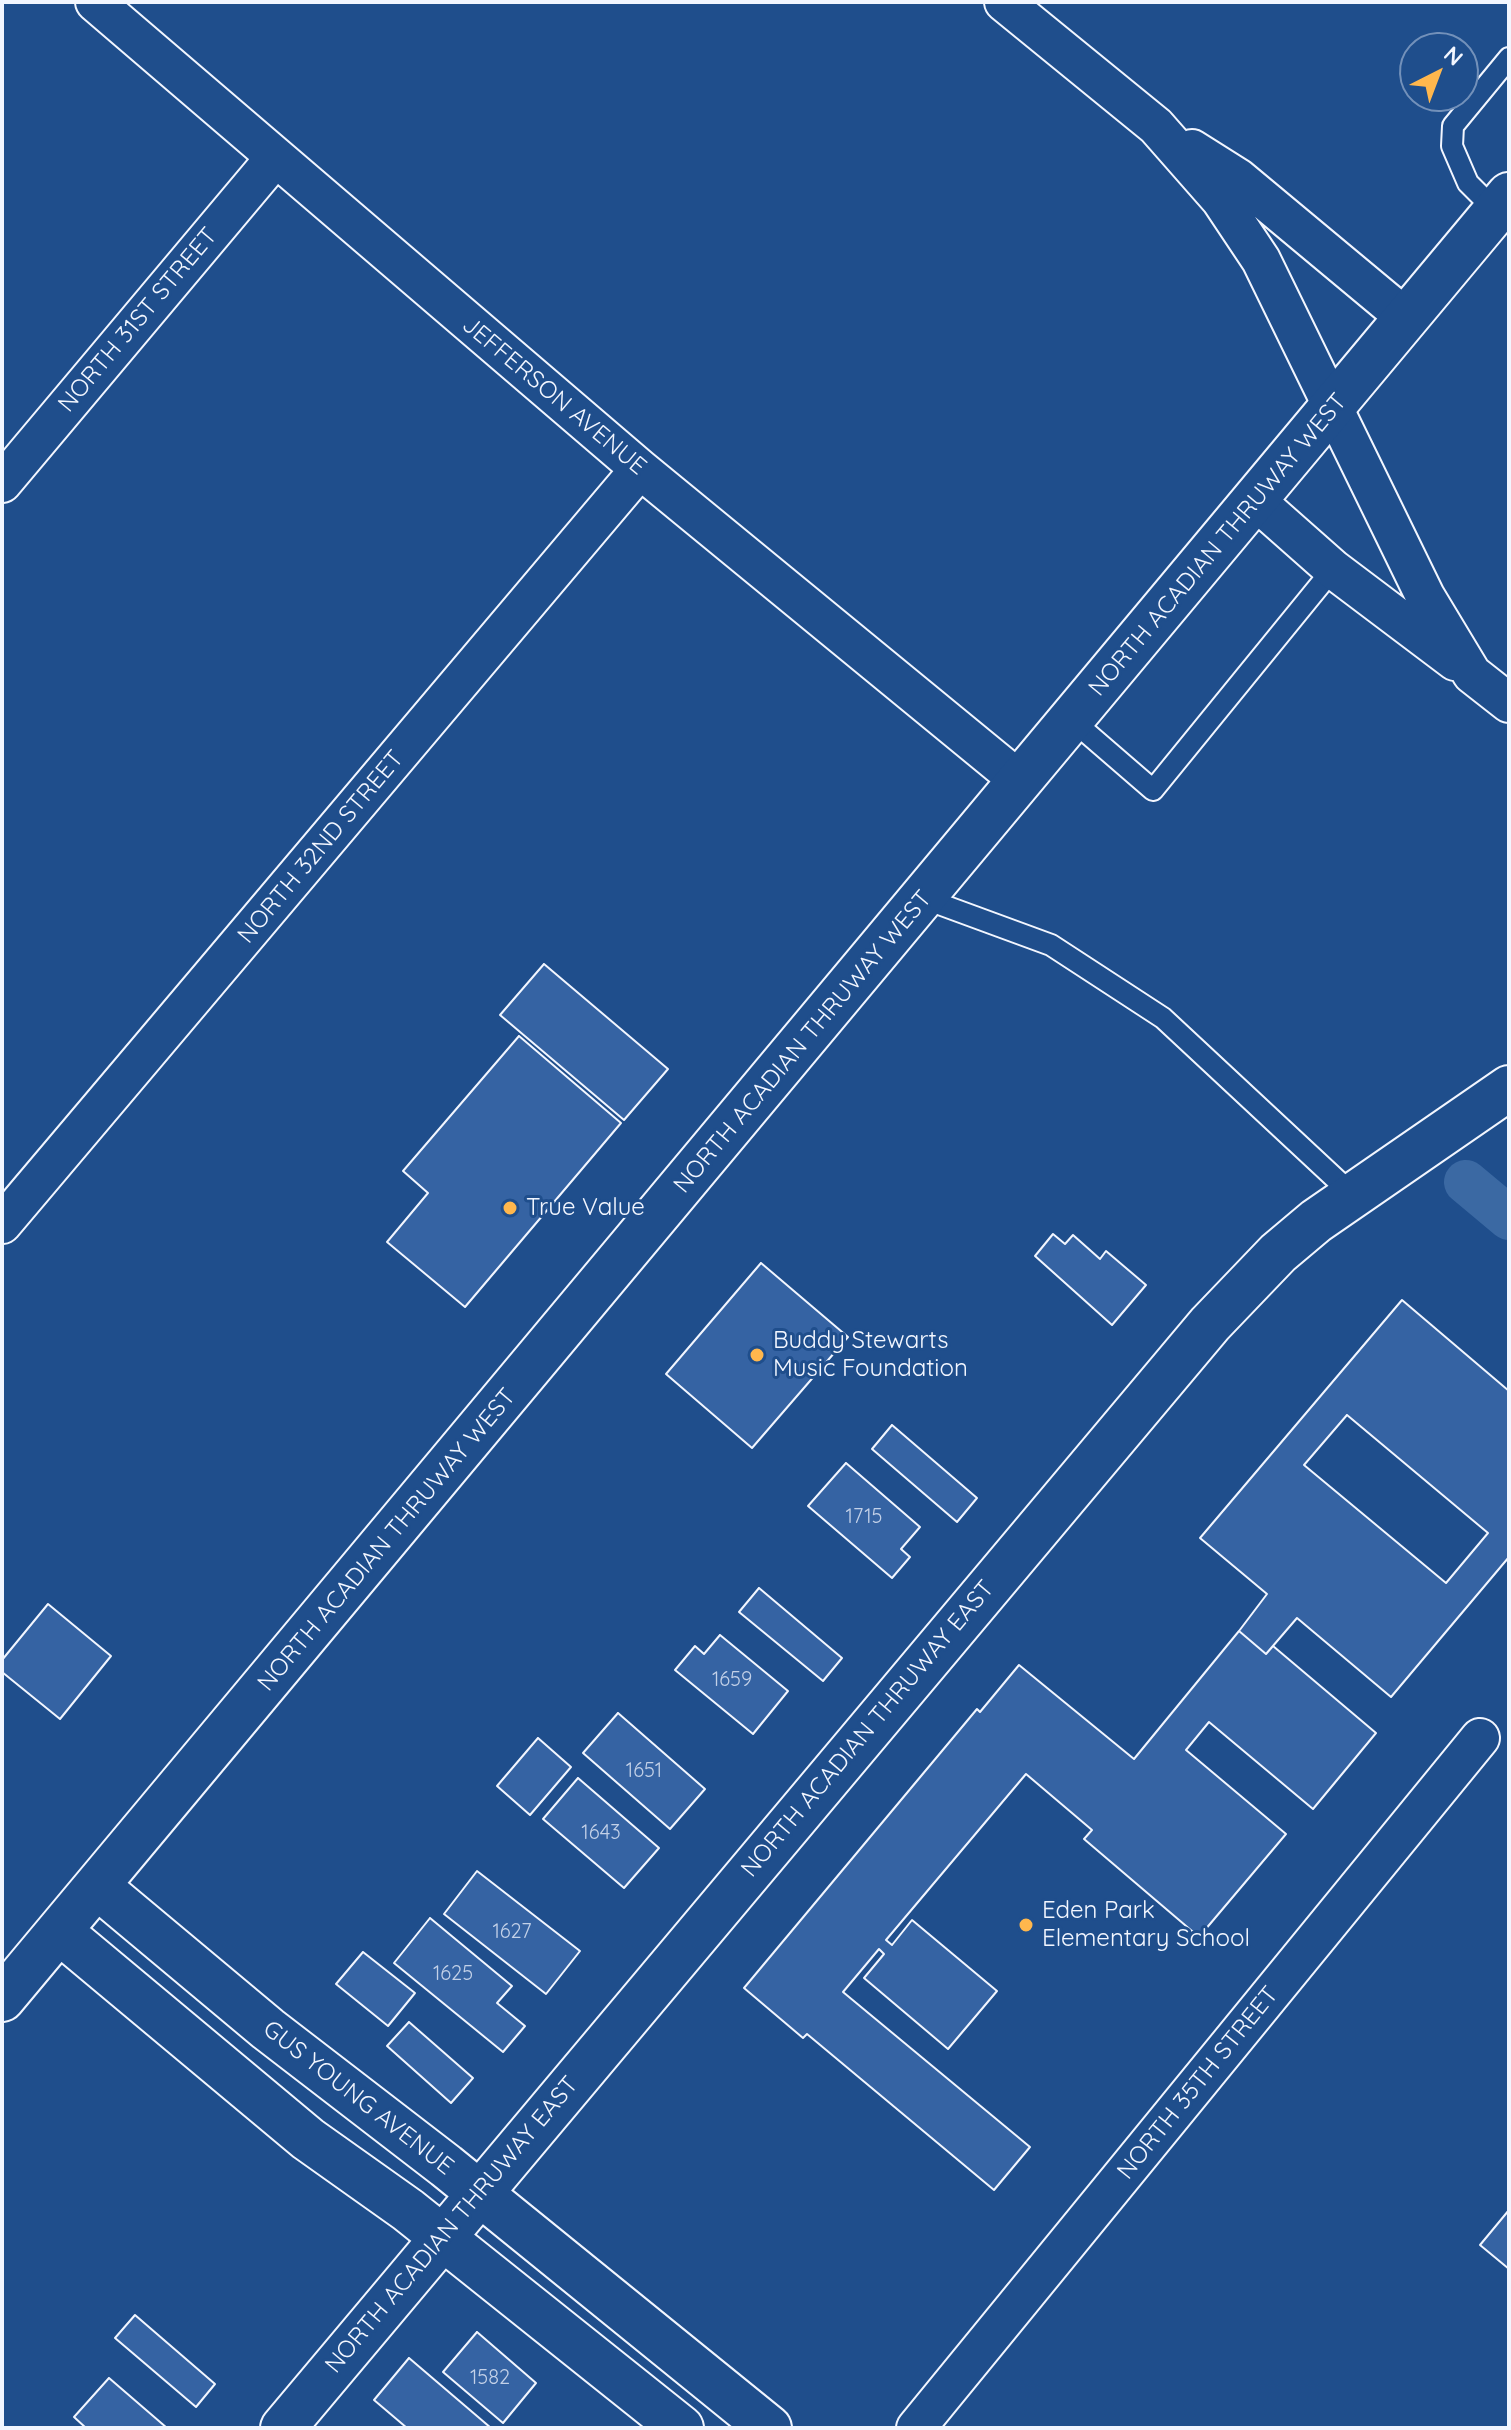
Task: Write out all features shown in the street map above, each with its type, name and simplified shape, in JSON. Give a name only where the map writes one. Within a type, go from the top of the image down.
[{"type":"street","name":"JEFFERSON AVENUE","points":[[95,2],[640,469],[1020,781]]},
{"type":"street","points":[[1004,2],[1156,126],[1238,178],[1406,318]]},
{"type":"street","points":[[1156,126],[1221,200],[1261,260],[1425,596],[1472,674]]},
{"type":"street","name":"NORTH 31ST STREET","points":[[2,483],[275,158]]},
{"type":"street","name":"NORTH ACADIAN THRUWAY WEST","points":[[2,1999],[1502,203]]},
{"type":"street","name":"NORTH 32ND STREET","points":[[2,1224],[640,469]]},
{"type":"street","points":[[1255,500],[1333,569],[1509,703]]},
{"type":"street","name":"NORTH ACADIAN THRUWAY EAST","points":[[283,2428],[1188,1348],[1278,1253],[1353,1195],[1509,1088]]},
{"type":"street","name":"NORTH 35TH STREET","points":[[916,2428],[1480,1738]]},
{"type":"street","name":"GUS YOUNG AVENUE","points":[[97,1886],[268,2029],[478,2193],[769,2428]]},
{"type":"street","points":[[59,1931],[308,2139],[442,2237],[681,2428]]},
{"type":"lane","points":[[1502,203],[1468,183],[1452,146],[1453,126],[1509,58]]},
{"type":"lane","points":[[1072,720],[1153,790],[1333,569]]},
{"type":"lane","points":[[923,898],[1051,945],[1163,1018],[1353,1195]]},
{"type":"building","points":[[544,964],[668,1069],[624,1120],[500,1015]]},
{"type":"building","points":[[519,1036],[621,1123],[465,1307],[387,1242],[428,1193],[403,1171]]},
{"type":"building","points":[[1053,1234],[1065,1244],[1073,1235],[1100,1259],[1106,1251],[1146,1285],[1112,1325],[1035,1256]]},
{"type":"building","name":"Buddy Stewarts Music Foundation","points":[[761,1263],[848,1337],[752,1448],[666,1374]]},
{"type":"building","points":[[1402,1300],[1509,1391],[1509,1557],[1391,1697],[1297,1618],[1266,1654],[1239,1631],[1267,1594],[1200,1538]],"holes":[[[1347,1415],[1488,1533],[1446,1583],[1304,1465]]]},
{"type":"building","points":[[892,1425],[977,1498],[957,1522],[872,1449]]},
{"type":"building","points":[[846,1463],[920,1527],[901,1549],[910,1557],[892,1578],[808,1506]]},
{"type":"building","points":[[759,1588],[842,1658],[823,1681],[739,1612]]},
{"type":"building","points":[[48,1604],[111,1656],[60,1719],[2,1672],[2,1660]]},
{"type":"building","points":[[1239,1631],[1266,1654],[1273,1646],[1376,1733],[1313,1809],[1209,1722],[1186,1750],[1286,1834],[1199,1937],[1084,1839],[1092,1830],[1026,1774],[886,1940],[892,1945],[912,1920],[997,1991],[948,2049],[864,1978],[884,1954],[879,1949],[843,1992],[1030,2147],[994,2190],[807,2034],[803,2038],[744,1988],[977,1709],[980,1712],[1019,1665],[1134,1759]]},
{"type":"building","points":[[720,1635],[788,1691],[753,1734],[675,1670],[695,1646],[704,1654]]},
{"type":"building","points":[[618,1713],[705,1789],[670,1829],[583,1753]]},
{"type":"building","points":[[538,1738],[571,1767],[530,1815],[497,1786]]},
{"type":"building","points":[[578,1778],[659,1848],[624,1888],[543,1819]]},
{"type":"building","points":[[477,1871],[580,1951],[546,1994],[444,1914]]},
{"type":"building","points":[[430,1918],[512,1986],[497,2003],[525,2026],[503,2052],[394,1963]]},
{"type":"building","points":[[363,1952],[415,1993],[388,2026],[336,1984]]},
{"type":"building","points":[[409,2022],[473,2078],[451,2103],[387,2046]]},
{"type":"building","points":[[1509,2210],[1509,2269],[1480,2245]]},
{"type":"building","points":[[135,2315],[215,2384],[196,2407],[115,2338]]},
{"type":"building","points":[[477,2332],[536,2383],[503,2423],[443,2372]]},
{"type":"building","points":[[409,2358],[491,2428],[407,2428],[374,2400]]},
{"type":"building","points":[[109,2378],[167,2428],[86,2428],[74,2417]]},
{"type":"waterway","points":[[1466,1182],[1509,1218]]},
{"type":"place","name":"True Value","points":[[510,1208]]},
{"type":"place","name":"Buddy Stewarts Music Foundation","points":[[757,1355]]},
{"type":"place","name":"Eden Park Elementary School","points":[[1026,1925]]}]
